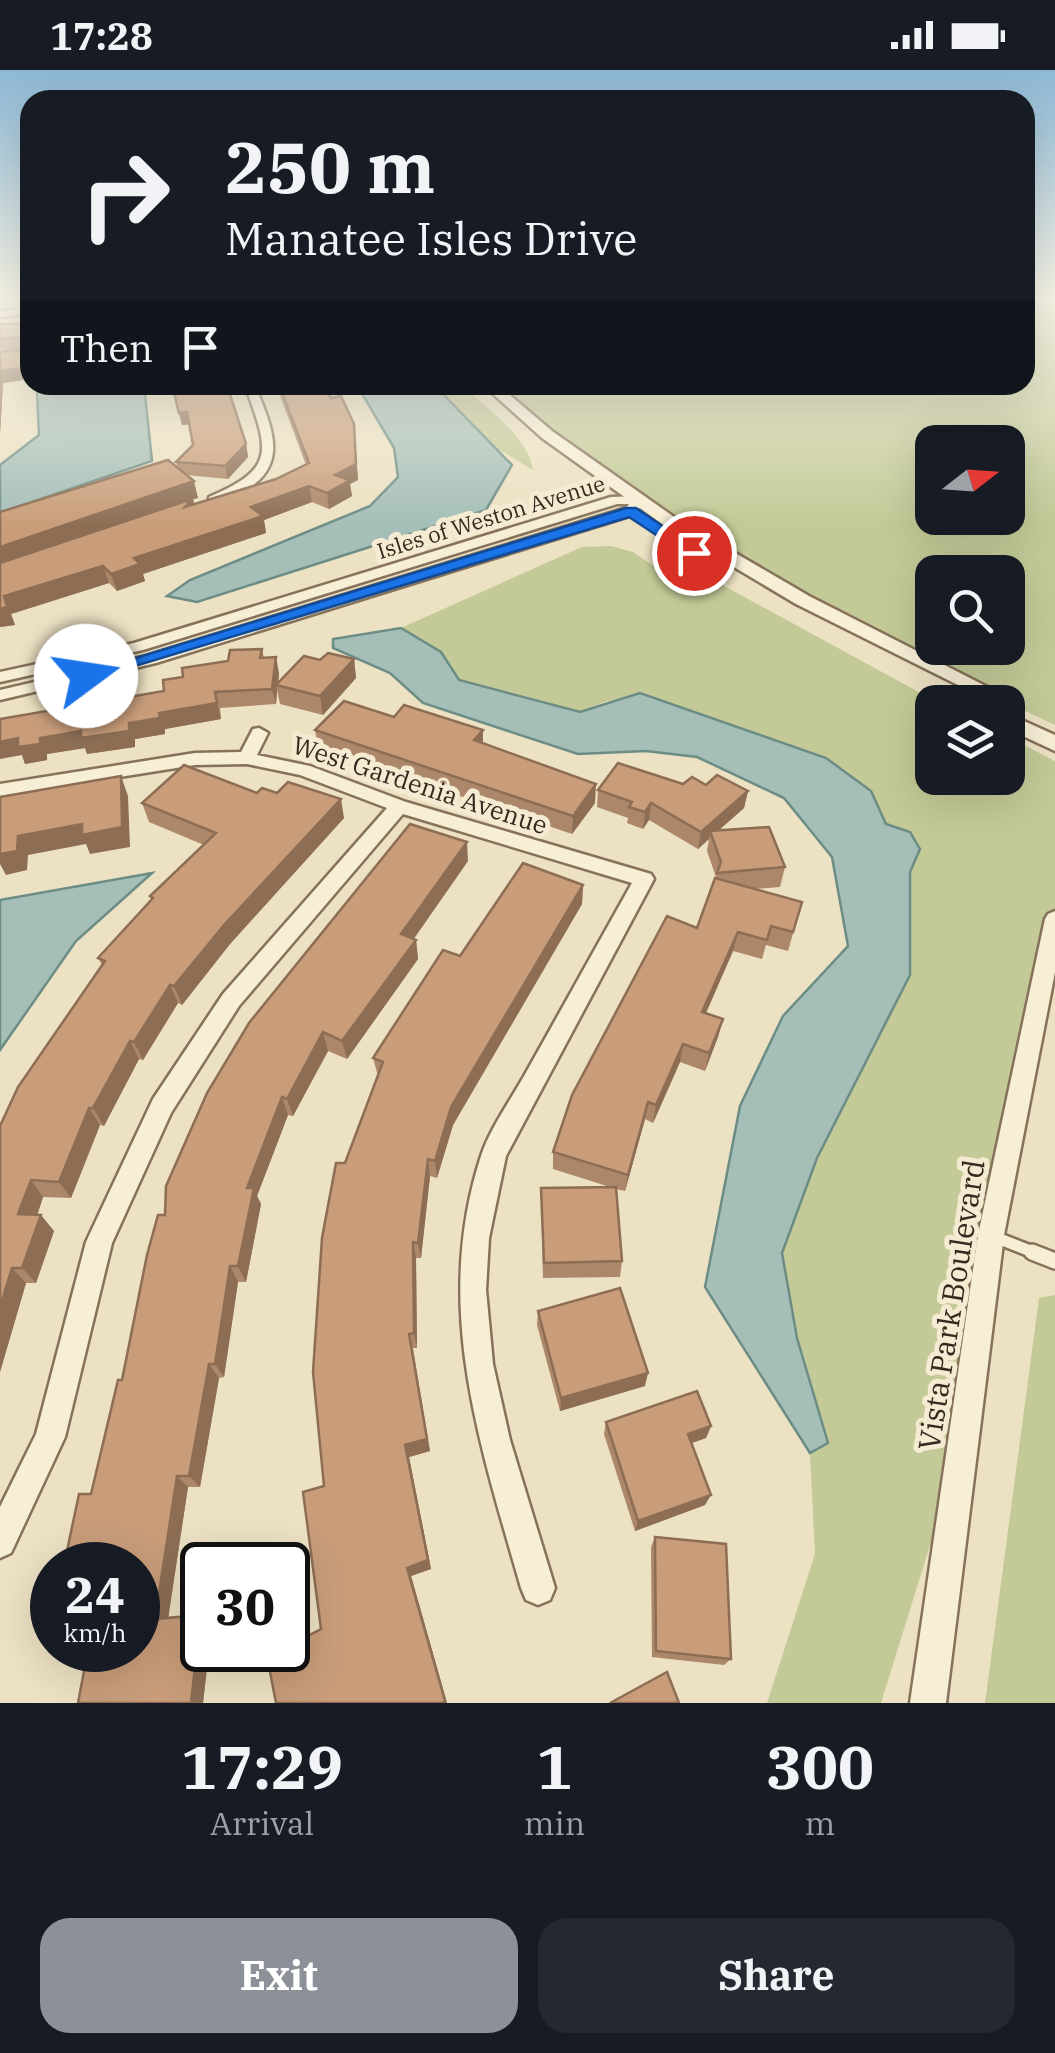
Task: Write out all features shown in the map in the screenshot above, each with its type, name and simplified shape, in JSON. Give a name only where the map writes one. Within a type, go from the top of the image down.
[{"type":"street","points":[[194,508],[230,495],[269,466],[272,446],[254,395]]},
{"type":"street","points":[[481,395],[529,437],[767,596],[937,685]]},
{"type":"street","points":[[501,395],[628,504],[971,685]]},
{"type":"street","name":"Isles of Weston Avenue","points":[[381,587],[467,546],[628,504]]},
{"type":"street","name":"Isles of Weston Avenue","points":[[0,677],[381,587],[527,544],[628,504]]},
{"type":"street","points":[[311,602],[333,580],[442,546],[514,532]]},
{"type":"street","points":[[381,587],[489,565],[527,544]]},
{"type":"street","points":[[467,546],[481,559]]},
{"type":"street","name":"Isles of Weston Avenue","points":[[0,695],[150,660],[311,602]]},
{"type":"street","points":[[1025,711],[1055,725]]},
{"type":"street","points":[[1025,729],[1055,744]]},
{"type":"street","points":[[247,758],[260,733]]},
{"type":"street","name":"West Gardenia Avenue","points":[[0,790],[195,759],[247,758],[304,770],[399,806],[644,879],[494,1154],[482,1199],[472,1291],[498,1455],[538,1588]]},
{"type":"street","points":[[0,1542],[50,1437],[100,1242],[162,1106],[231,1000],[399,806]]},
{"type":"street","name":"Vista Park Boulevard","points":[[928,1703],[991,1235],[1055,919]]},
{"type":"lane","points":[[991,1235],[1055,1260]]},
{"type":"green space","points":[[1035,373],[1055,373],[1055,725],[1025,711],[1025,685],[971,685],[929,665],[1025,665],[1025,555],[915,555],[915,657],[638,500],[503,395],[1035,395]]},
{"type":"green space","points":[[443,395],[474,395],[515,434],[533,470],[490,444]]},
{"type":"green space","points":[[611,546],[633,552],[689,590],[686,578],[715,581],[915,690],[915,795],[1025,795],[1025,746],[1055,761],[1055,919],[963,1439],[881,1703],[767,1703],[815,1554],[810,1453],[828,1443],[797,1338],[782,1253],[817,1158],[910,975],[910,832],[886,824],[871,791],[607,701],[580,712],[459,679],[441,652],[401,628],[582,547]]},
{"type":"green space","points":[[1055,1295],[1055,1703],[985,1703],[1039,1298]]},
{"type":"water","points":[[37,395],[145,395],[152,461],[0,513],[0,465],[39,435]]},
{"type":"water","points":[[363,395],[444,395],[512,465],[486,510],[197,602],[167,596],[190,580],[370,506],[398,477],[394,448]]},
{"type":"water","points":[[401,628],[441,652],[459,680],[580,712],[640,693],[826,758],[871,791],[886,824],[910,832],[920,849],[910,872],[910,975],[817,1158],[782,1253],[797,1338],[828,1443],[810,1453],[705,1287],[740,1106],[783,1016],[848,946],[832,857],[784,798],[697,757],[646,751],[578,754],[423,703],[390,673],[333,648],[333,639]]},
{"type":"water","points":[[152,873],[76,941],[0,1050],[0,900]]},
{"type":"building","points":[[174,395],[230,395],[246,444],[225,466],[176,462],[193,445],[187,412],[179,413]]},
{"type":"building","points":[[283,395],[341,396],[354,424],[356,464],[335,475],[350,480],[327,493],[309,486],[251,507],[263,516],[134,558],[140,564],[111,574],[103,566],[4,596],[7,607],[0,609],[0,563],[192,499],[185,507],[276,479],[309,463]]},
{"type":"building","points":[[168,460],[194,481],[0,547],[0,512]]},
{"type":"building","points":[[262,649],[260,658],[276,657],[272,689],[215,692],[217,703],[159,713],[160,718],[129,723],[129,731],[81,738],[81,731],[40,738],[40,744],[18,747],[18,738],[0,742],[0,719],[164,691],[163,680],[183,677],[182,668],[228,661],[230,650]]},
{"type":"building","points":[[328,653],[354,659],[320,696],[276,685],[304,656],[320,660]]},
{"type":"building","points":[[344,701],[394,717],[404,705],[483,730],[474,740],[596,784],[573,816],[315,730]]},
{"type":"building","points":[[618,763],[683,784],[692,777],[706,785],[717,775],[748,791],[701,832],[651,803],[645,812],[629,807],[632,802],[598,790]]},
{"type":"building","points":[[184,765],[257,793],[262,788],[277,793],[288,782],[341,799],[224,925],[174,986],[170,985],[134,1042],[130,1041],[93,1108],[89,1108],[59,1182],[31,1180],[18,1214],[41,1215],[22,1268],[12,1268],[0,1307],[0,1126],[18,1087],[105,961],[98,958],[153,898],[150,896],[216,833],[142,803]]},
{"type":"building","points":[[121,776],[122,827],[82,835],[82,824],[18,836],[17,851],[0,854],[0,797]]},
{"type":"building","points":[[410,824],[467,842],[401,934],[416,940],[342,1041],[323,1032],[287,1099],[282,1097],[247,1188],[254,1188],[238,1266],[230,1266],[215,1364],[209,1364],[189,1476],[177,1476],[160,1586],[160,1542],[69,1542],[79,1494],[91,1494],[118,1380],[122,1380],[147,1255],[158,1215],[165,1215],[166,1186],[207,1093],[249,1023]]},
{"type":"building","points":[[769,827],[785,867],[717,873],[721,862],[710,831]]},
{"type":"building","points":[[523,863],[583,885],[451,1107],[435,1161],[428,1159],[418,1243],[413,1242],[414,1333],[409,1334],[427,1439],[405,1445],[428,1560],[407,1568],[445,1701],[276,1703],[270,1672],[310,1672],[310,1635],[321,1629],[303,1492],[324,1486],[313,1372],[322,1238],[336,1163],[345,1163],[383,1062],[373,1058],[443,950],[460,956]]},
{"type":"building","points":[[715,878],[802,902],[793,932],[771,926],[767,940],[738,932],[702,1012],[723,1019],[709,1053],[683,1044],[656,1105],[648,1102],[628,1175],[553,1152],[572,1095],[667,916],[697,928]]},
{"type":"building","points":[[616,1187],[622,1261],[544,1263],[541,1188]]},
{"type":"building","points":[[620,1288],[648,1373],[561,1398],[538,1311]]},
{"type":"building","points":[[697,1391],[711,1426],[688,1434],[711,1495],[638,1521],[606,1422]]},
{"type":"building","points":[[655,1537],[726,1544],[731,1659],[656,1651]]},
{"type":"building","points":[[180,1617],[180,1672],[195,1672],[191,1703],[78,1703],[84,1672],[160,1672],[160,1619]]},
{"type":"building","points":[[667,1672],[679,1703],[610,1703]]},
{"type":"route","points":[[86,676],[150,660],[631,511],[694,553]]}]
